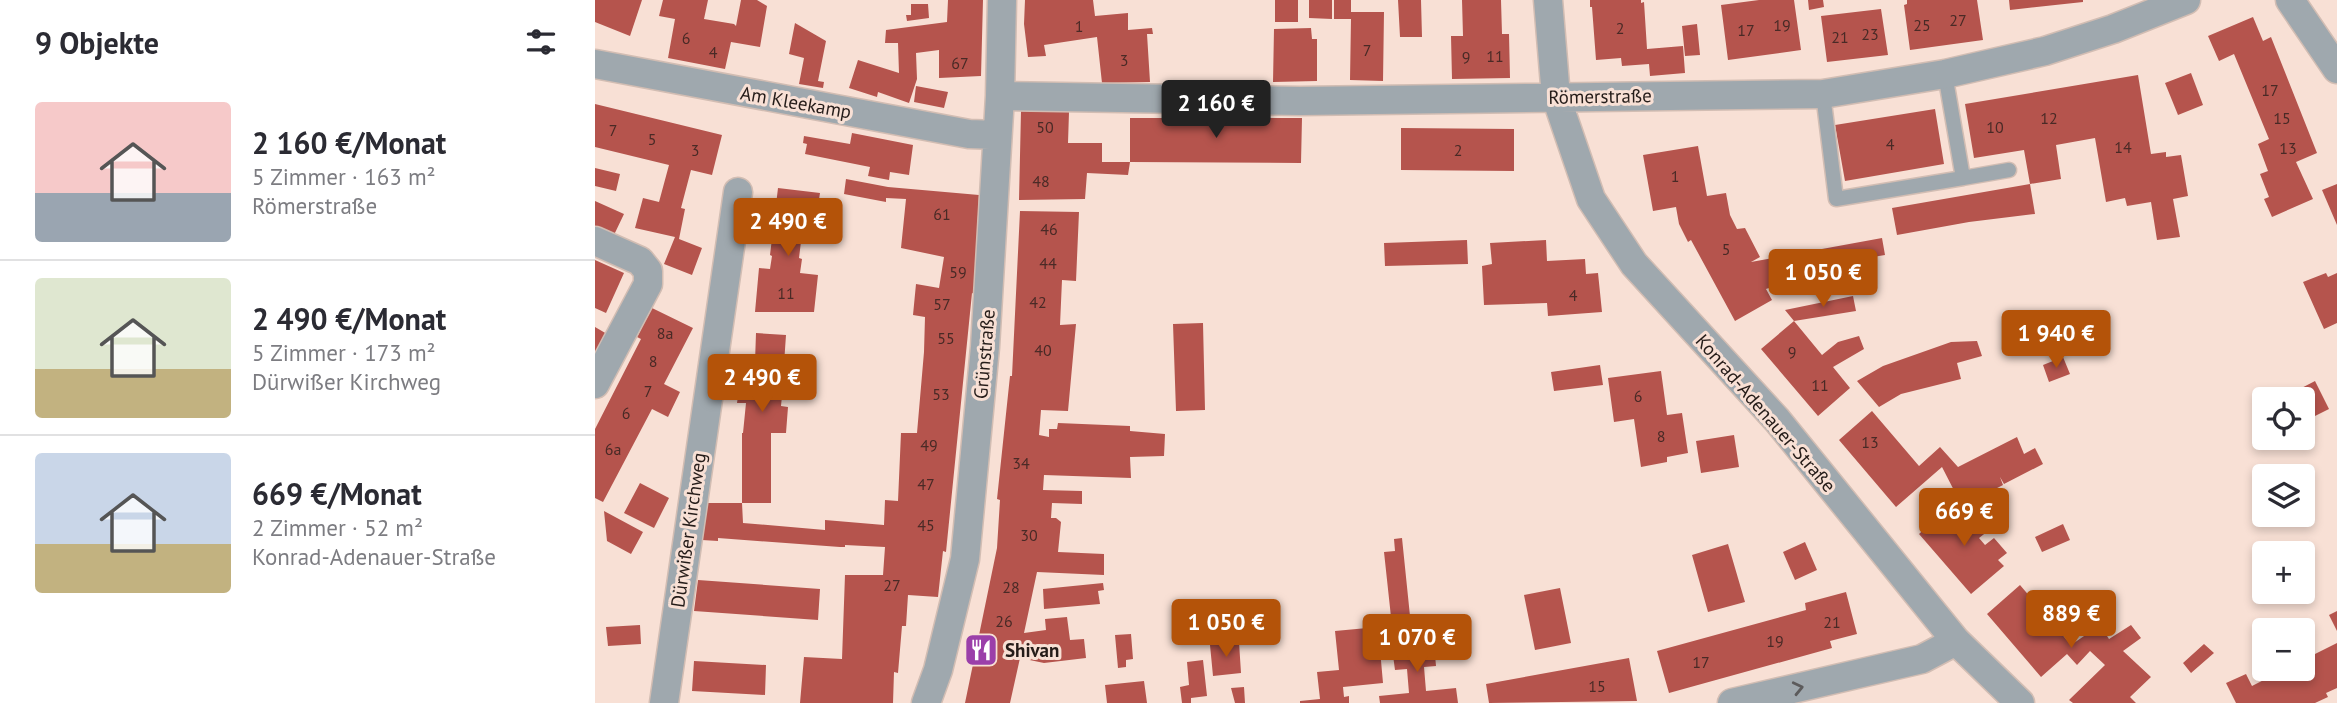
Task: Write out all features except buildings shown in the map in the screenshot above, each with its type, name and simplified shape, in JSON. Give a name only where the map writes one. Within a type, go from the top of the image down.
[{"type":"street","name":"Grünstraße","points":[[926,703],[938,670],[965,559],[985,347],[1000,96],[1002,0]]},
{"type":"street","name":"Konrad-Adenauer-Straße","points":[[1548,0],[1556,97],[1591,200],[1634,264],[1777,420],[1956,640],[2020,703]]},
{"type":"street","name":"Römerstraße","points":[[1000,96],[1300,101],[1823,94],[1945,74],[2045,51],[2113,29],[2186,0]]},
{"type":"street","points":[[2290,0],[2337,69]]},
{"type":"street","name":"Am Kleekamp","points":[[595,64],[969,134],[997,135]]},
{"type":"street","name":"Dürwißer Kirchweg","points":[[664,703],[738,191]]},
{"type":"street","points":[[595,241],[640,261],[648,271],[648,284],[595,384]]},
{"type":"street","points":[[1732,703],[1922,659],[1956,640]]},
{"type":"lane","points":[[1945,74],[1963,178]]},
{"type":"lane","points":[[1823,94],[1836,199],[2009,170]]},
{"type":"place","name":"Shivan","points":[[981,650]]}]
